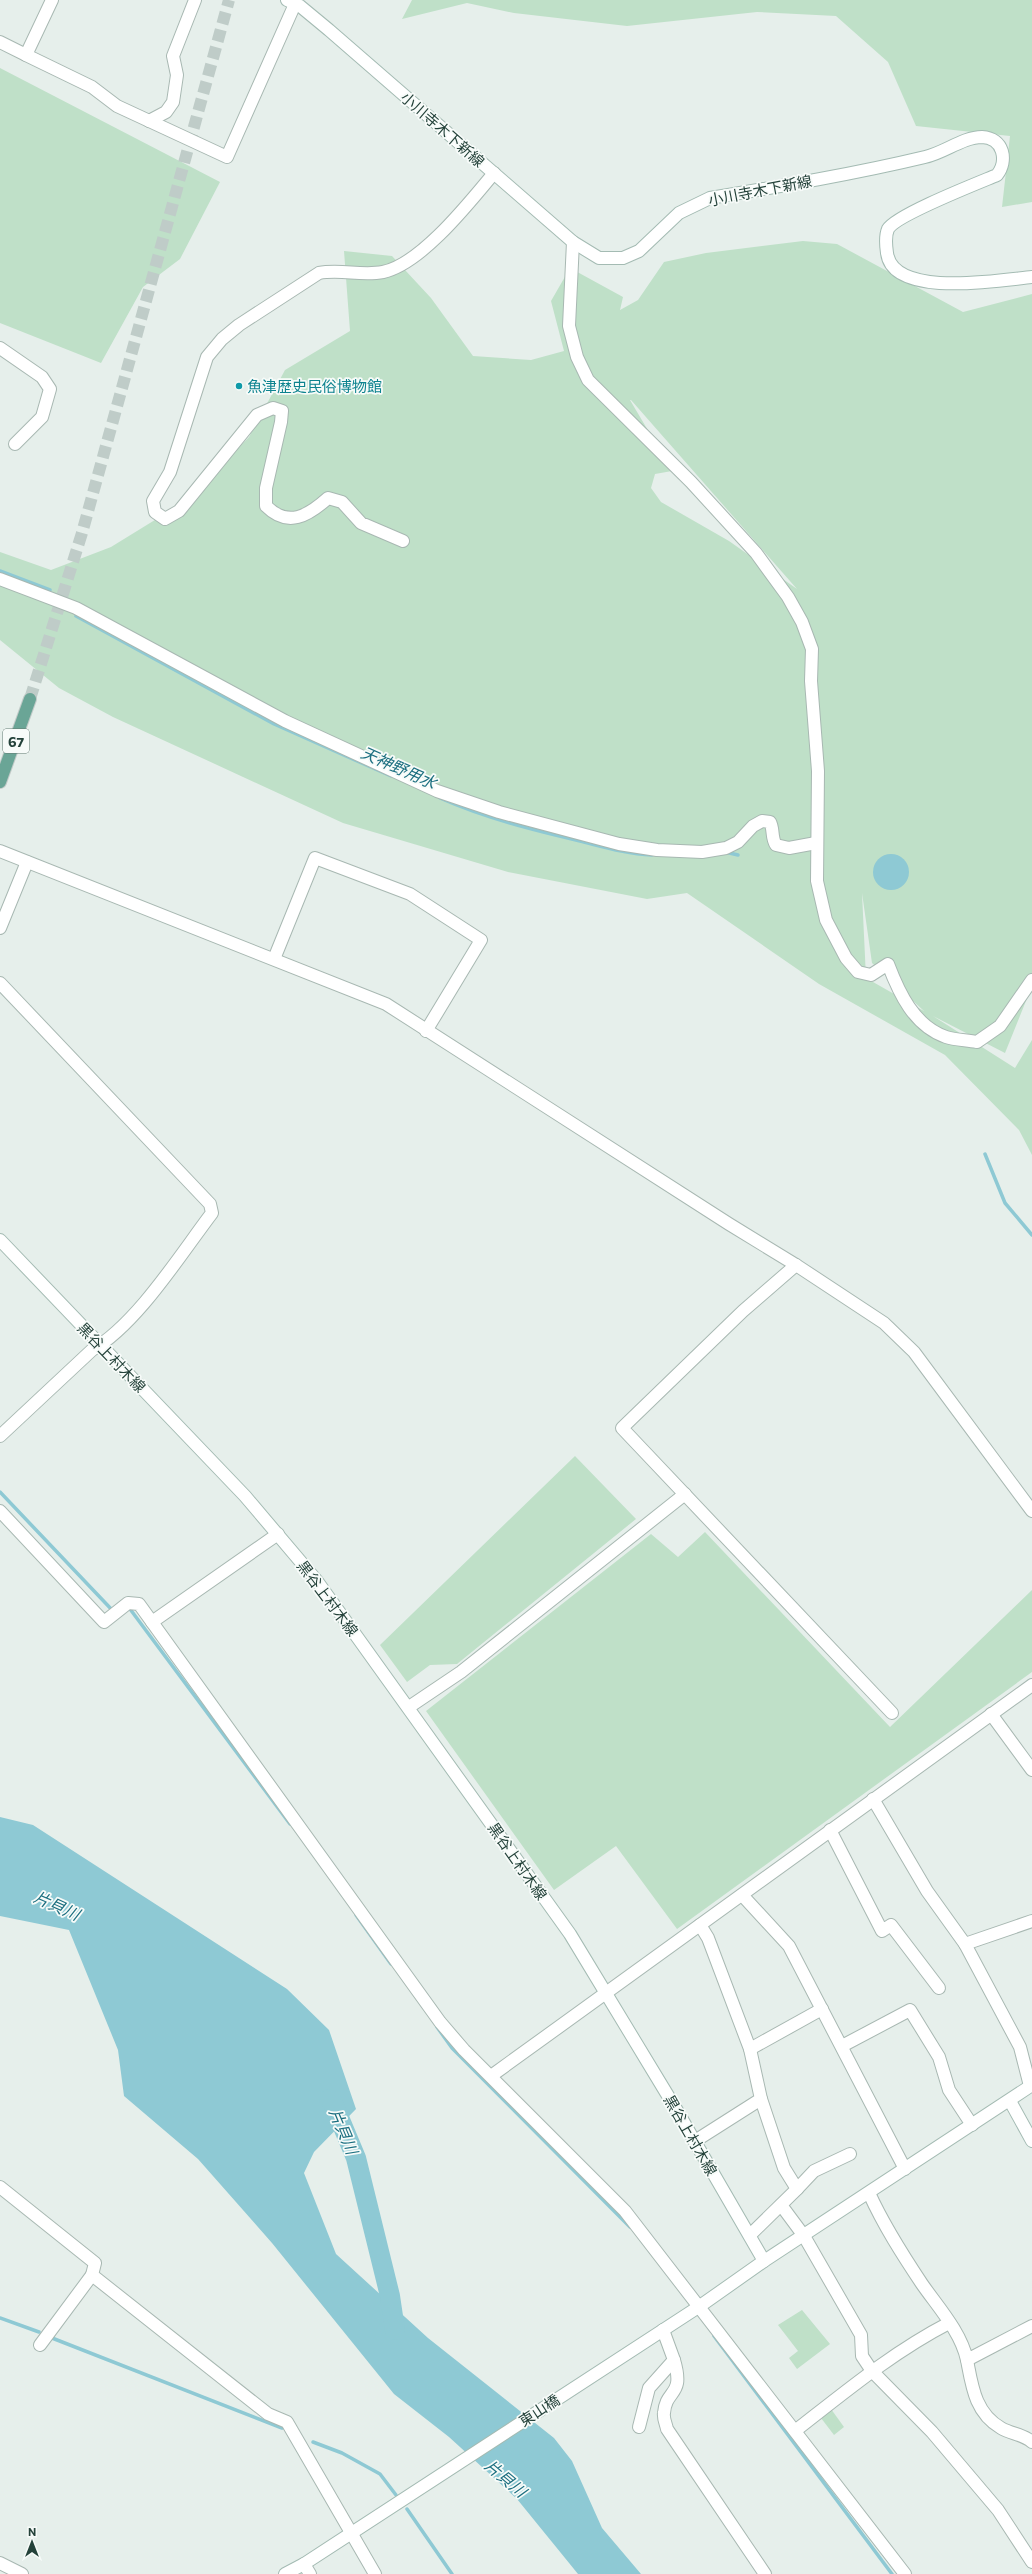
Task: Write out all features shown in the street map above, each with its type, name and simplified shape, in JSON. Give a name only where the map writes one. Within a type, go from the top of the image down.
[{"type":"main road","name":"67","points":[[0,782],[30,699]]},
{"type":"street","points":[[26,55],[52,0]]},
{"type":"street","points":[[150,121],[166,112],[173,102],[176,75],[173,56],[195,0]]},
{"type":"street","points":[[0,42],[92,87],[117,106],[227,157],[296,2]]},
{"type":"street","name":"小川寺木下新線","points":[[296,2],[572,242],[599,258],[623,258],[639,251],[679,213],[710,198],[928,157],[973,138],[984,137],[1000,147],[1005,158],[1003,167],[997,175],[902,218],[888,229],[886,243],[888,259],[907,278],[925,282],[954,283],[1032,277]]},
{"type":"street","points":[[403,541],[361,523],[342,502],[328,498],[311,514],[295,518],[274,514],[266,506],[266,488],[281,422],[282,411],[273,408],[258,415],[179,511],[165,519],[155,512],[153,501],[170,472],[207,357],[222,339],[239,325],[319,273],[334,270],[383,272],[407,261],[427,246],[458,216],[494,173]]},
{"type":"street","points":[[572,242],[570,326],[577,357],[588,380],[691,482],[756,553],[788,597],[802,622],[812,649],[811,681],[818,771],[816,881],[826,920],[846,958],[858,972],[871,975],[888,964],[897,988],[923,1025],[946,1037],[977,1042],[1000,1026],[1032,980]]},
{"type":"street","points":[[0,348],[42,377],[50,389],[42,417],[15,444]]},
{"type":"street","points":[[0,579],[76,608],[284,721],[437,791],[499,812],[619,844],[657,850],[702,852],[726,848],[738,842],[754,826],[762,821],[770,822],[773,827],[774,841],[776,845],[789,848],[816,843]]},
{"type":"street","points":[[2,852],[386,1004],[426,1031],[796,1264],[884,1323],[914,1352],[1032,1512]]},
{"type":"street","points":[[274,959],[315,858],[410,894],[481,940],[426,1031]]},
{"type":"street","points":[[0,928],[26,862]]},
{"type":"street","points":[[0,983],[210,1204],[212,1213],[145,1301],[108,1340],[92,1350],[0,1436]]},
{"type":"street","name":"黒谷上村木線","points":[[0,1240],[202,1450],[278,1534],[317,1582],[533,1880],[606,1992],[695,2141],[764,2262]]},
{"type":"street","points":[[796,1264],[743,1311],[622,1428],[892,1713]]},
{"type":"street","points":[[409,1707],[461,1672],[685,1494]]},
{"type":"street","points":[[0,1511],[104,1622],[128,1602],[139,1604],[440,2022],[491,2076],[625,2211],[700,2306],[905,2574]]},
{"type":"street","points":[[152,1622],[278,1534]]},
{"type":"street","points":[[491,2076],[1032,1684]]},
{"type":"street","points":[[991,1714],[1032,1770]]},
{"type":"street","points":[[764,2262],[1031,2086],[1020,2047],[965,1944],[927,1891],[873,1799]]},
{"type":"street","points":[[830,1830],[882,1931],[891,1925],[939,1988]]},
{"type":"street","points":[[742,1895],[789,1946],[905,2169]]},
{"type":"street","points":[[965,1944],[1032,1921]]},
{"type":"street","points":[[700,1925],[708,1938],[750,2049],[760,2100],[784,2168],[797,2189]]},
{"type":"street","points":[[750,2049],[822,2009]]},
{"type":"street","points":[[842,2046],[910,2010],[939,2057],[949,2090],[972,2125]]},
{"type":"street","points":[[695,2141],[760,2100]]},
{"type":"street","points":[[1010,2101],[1032,2140]]},
{"type":"street","points":[[750,2236],[814,2171],[850,2154]]},
{"type":"street","points":[[0,2187],[95,2263],[92,2275],[40,2345]]},
{"type":"street","points":[[869,2194],[884,2227],[965,2348],[974,2396],[982,2410],[1000,2428],[1032,2442]]},
{"type":"street","points":[[781,2205],[804,2236],[861,2335],[862,2356],[872,2371],[932,2432],[993,2504],[1032,2562]]},
{"type":"street","name":"東山橋","points":[[286,2574],[307,2569],[352,2533],[700,2306],[764,2262]]},
{"type":"street","points":[[92,2275],[268,2414],[288,2422],[375,2574]]},
{"type":"street","points":[[795,2431],[872,2371],[926,2335],[949,2323]]},
{"type":"street","points":[[967,2360],[1032,2326]]},
{"type":"street","points":[[663,2330],[679,2377],[677,2388],[664,2413],[667,2429],[765,2574]]},
{"type":"street","points":[[639,2427],[649,2388],[674,2360]]},
{"type":"street","points":[[0,2563],[22,2574]]},
{"type":"green space","points":[[412,0],[1032,0],[1032,202],[1002,207],[1010,136],[916,126],[888,62],[836,16],[757,12],[627,26],[514,13],[467,3],[402,19]]},
{"type":"green space","points":[[0,68],[220,182],[180,259],[143,287],[101,363],[0,323]]},
{"type":"green space","points":[[803,241],[837,244],[963,312],[1032,294],[1032,986],[1005,1053],[933,1016],[1015,1068],[1032,1040],[1032,1155],[1019,1130],[945,1055],[819,984],[687,893],[647,899],[508,872],[343,823],[113,717],[59,688],[0,640],[0,552],[51,570],[111,547],[189,499],[249,437],[285,370],[350,331],[344,251],[392,256],[431,298],[473,356],[531,360],[564,351],[551,301],[570,268],[623,297],[620,310],[638,300],[664,262],[706,253]],"holes":[[[631,400],[797,589],[729,541],[661,502],[651,488],[655,474],[672,471]],[[862,893],[872,963],[924,1011],[866,978]]]},
{"type":"green space","points":[[575,1456],[636,1519],[457,1664],[430,1665],[407,1682],[380,1645]]},
{"type":"green space","points":[[705,1532],[890,1727],[1032,1590],[1032,1672],[677,1929],[616,1846],[554,1890],[426,1711],[651,1534],[678,1557]]},
{"type":"green space","points":[[802,2310],[830,2344],[797,2369],[789,2358],[798,2351],[778,2325]]},
{"type":"green space","points":[[831,2409],[844,2427],[834,2435],[821,2418]]},
{"type":"water","points":[[891,854],[901,857],[906,862],[909,872],[906,882],[901,887],[891,890],[881,887],[876,882],[873,872],[876,862],[881,857]]},
{"type":"water","points":[[0,1817],[33,1825],[287,1989],[329,2030],[356,2109],[314,2152],[304,2173],[336,2254],[428,2338],[554,2438],[572,2461],[602,2528],[641,2574],[578,2574],[517,2499],[449,2437],[394,2394],[272,2243],[198,2159],[124,2096],[118,2050],[69,1930],[0,1916]]},
{"type":"waterway","name":"天神野用水","points":[[0,571],[50,590]]},
{"type":"waterway","name":"天神野用水","points":[[76,616],[274,724],[391,776]]},
{"type":"waterway","name":"天神野用水","points":[[440,798],[474,812],[527,828],[616,850],[652,855]]},
{"type":"waterway","name":"天神野用水","points":[[725,852],[738,855]]},
{"type":"waterway","name":"天神野用水","points":[[985,1154],[1005,1203],[1032,1235]]},
{"type":"waterway","points":[[0,1492],[114,1612]]},
{"type":"waterway","points":[[130,1609],[290,1824]]},
{"type":"waterway","points":[[356,1915],[391,1964]]},
{"type":"waterway","points":[[437,2027],[452,2048],[630,2227]]},
{"type":"waterway","name":"片貝川","points":[[329,2099],[333,2103],[356,2158],[390,2296],[395,2330]]},
{"type":"waterway","points":[[0,2318],[39,2332]]},
{"type":"waterway","points":[[714,2336],[892,2574]]},
{"type":"waterway","points":[[52,2338],[282,2428]]},
{"type":"waterway","points":[[313,2442],[342,2453],[380,2474],[396,2495]]},
{"type":"waterway","points":[[407,2509],[452,2574]]},
{"type":"tunnel","points":[[30,699],[82,533],[229,0]]},
{"type":"place","name":"魚津歴史民俗博物館","points":[[239,386]]}]
